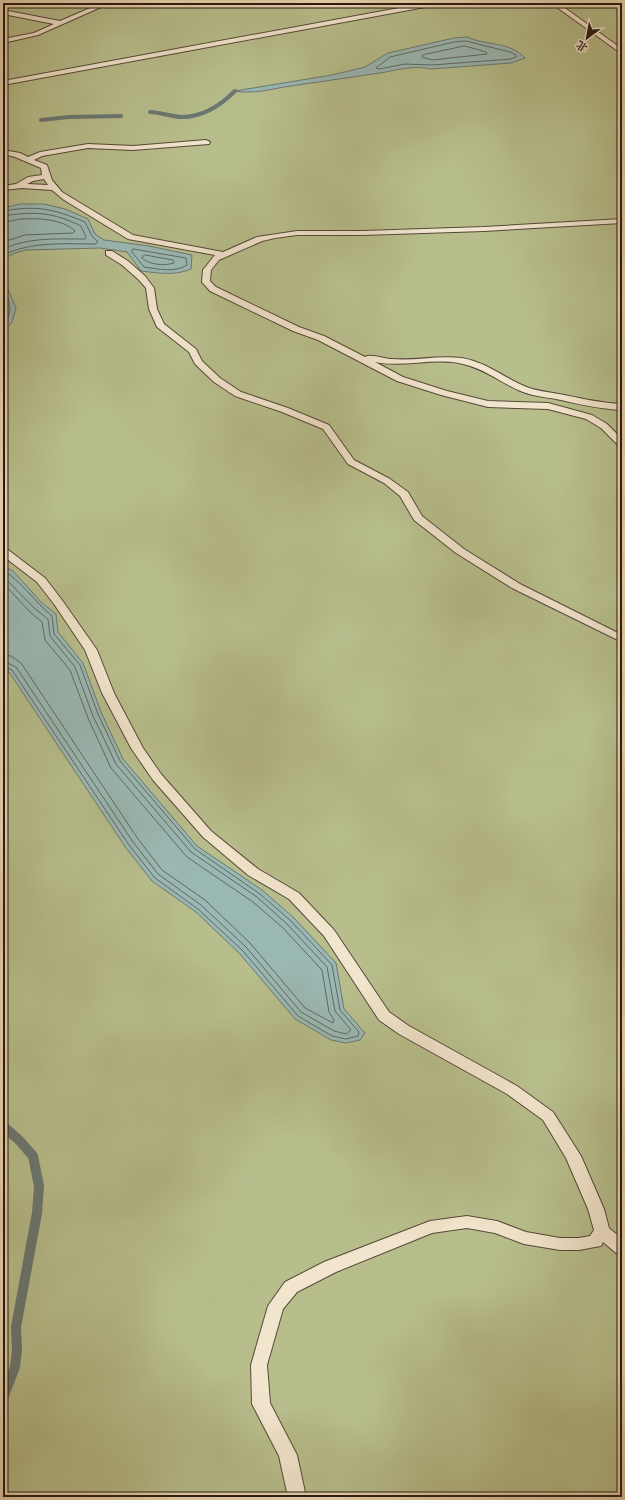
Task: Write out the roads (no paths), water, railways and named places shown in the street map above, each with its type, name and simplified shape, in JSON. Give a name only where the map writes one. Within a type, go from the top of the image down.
[{"type":"lane","points":[[3,41],[36,34],[107,3]]},
{"type":"lane","points":[[320,17],[397,3]]},
{"type":"lane","points":[[3,83],[436,3]]},
{"type":"lane","points":[[554,3],[622,52]]},
{"type":"lane","points":[[3,12],[60,23]]},
{"type":"lane","points":[[297,21],[312,18]]},
{"type":"lane","points":[[29,160],[40,154],[88,146],[128,148],[206,142]]},
{"type":"lane","points":[[3,152],[29,160],[44,167],[46,176],[57,192],[102,219],[117,231],[131,237],[224,254]]},
{"type":"lane","points":[[18,186],[31,179],[46,176]]},
{"type":"lane","points":[[3,188],[18,186],[54,188]]},
{"type":"lane","points":[[622,221],[461,230],[363,233],[297,233],[275,236],[260,239],[216,258],[207,270],[206,282],[213,289],[296,329],[321,338],[400,379],[444,393],[488,404],[548,406],[589,417],[604,426],[622,444]]},
{"type":"lane","points":[[110,253],[126,263],[142,278],[150,288],[153,309],[160,325],[193,351],[198,362],[217,380],[238,394],[285,410],[326,427],[351,462],[387,481],[404,494],[418,518],[460,551],[516,586],[622,639]]},
{"type":"lane","points":[[315,329],[327,334],[362,355],[376,360],[393,362],[434,359],[462,361],[483,367],[497,374],[511,384],[528,391],[604,406],[622,407]]},
{"type":"lane","points":[[589,417],[591,413],[604,406]]},
{"type":"lane","points":[[3,551],[41,580],[91,650],[108,693],[136,748],[157,778],[207,834],[253,872],[294,896],[329,933],[384,1016],[404,1030],[512,1090],[548,1116],[574,1156],[596,1209],[602,1231],[622,1248]]},
{"type":"lane","points":[[297,1497],[288,1455],[261,1404],[259,1365],[276,1306],[291,1287],[330,1267],[430,1227],[467,1222],[497,1227],[524,1238],[560,1244],[579,1244],[595,1241],[602,1231]]},
{"type":"water","points":[[467,37],[505,46],[519,53],[525,58],[511,63],[431,69],[399,69],[260,91],[235,91],[332,75],[365,67],[388,53],[454,38]]},
{"type":"water","points":[[20,204],[44,204],[65,209],[88,219],[95,234],[104,240],[149,246],[192,255],[191,269],[179,273],[141,271],[127,252],[100,248],[26,250],[15,253],[3,259],[3,208]]},
{"type":"water","points":[[3,278],[16,308],[12,322],[3,333]]},
{"type":"water","points":[[3,566],[13,571],[41,602],[56,614],[58,632],[83,663],[101,712],[123,759],[197,846],[262,890],[294,918],[336,963],[344,1009],[365,1033],[360,1040],[346,1043],[331,1040],[295,1019],[240,954],[196,912],[152,881],[126,848],[9,672],[3,669]]},
{"type":"waterway","points":[[150,112],[178,117],[197,115],[224,101],[235,91]]},
{"type":"waterway","points":[[41,120],[69,117],[121,116]]},
{"type":"waterway","points":[[3,1126],[19,1140],[33,1156],[39,1186],[37,1213],[16,1327],[17,1350],[15,1367],[3,1398]]}]
